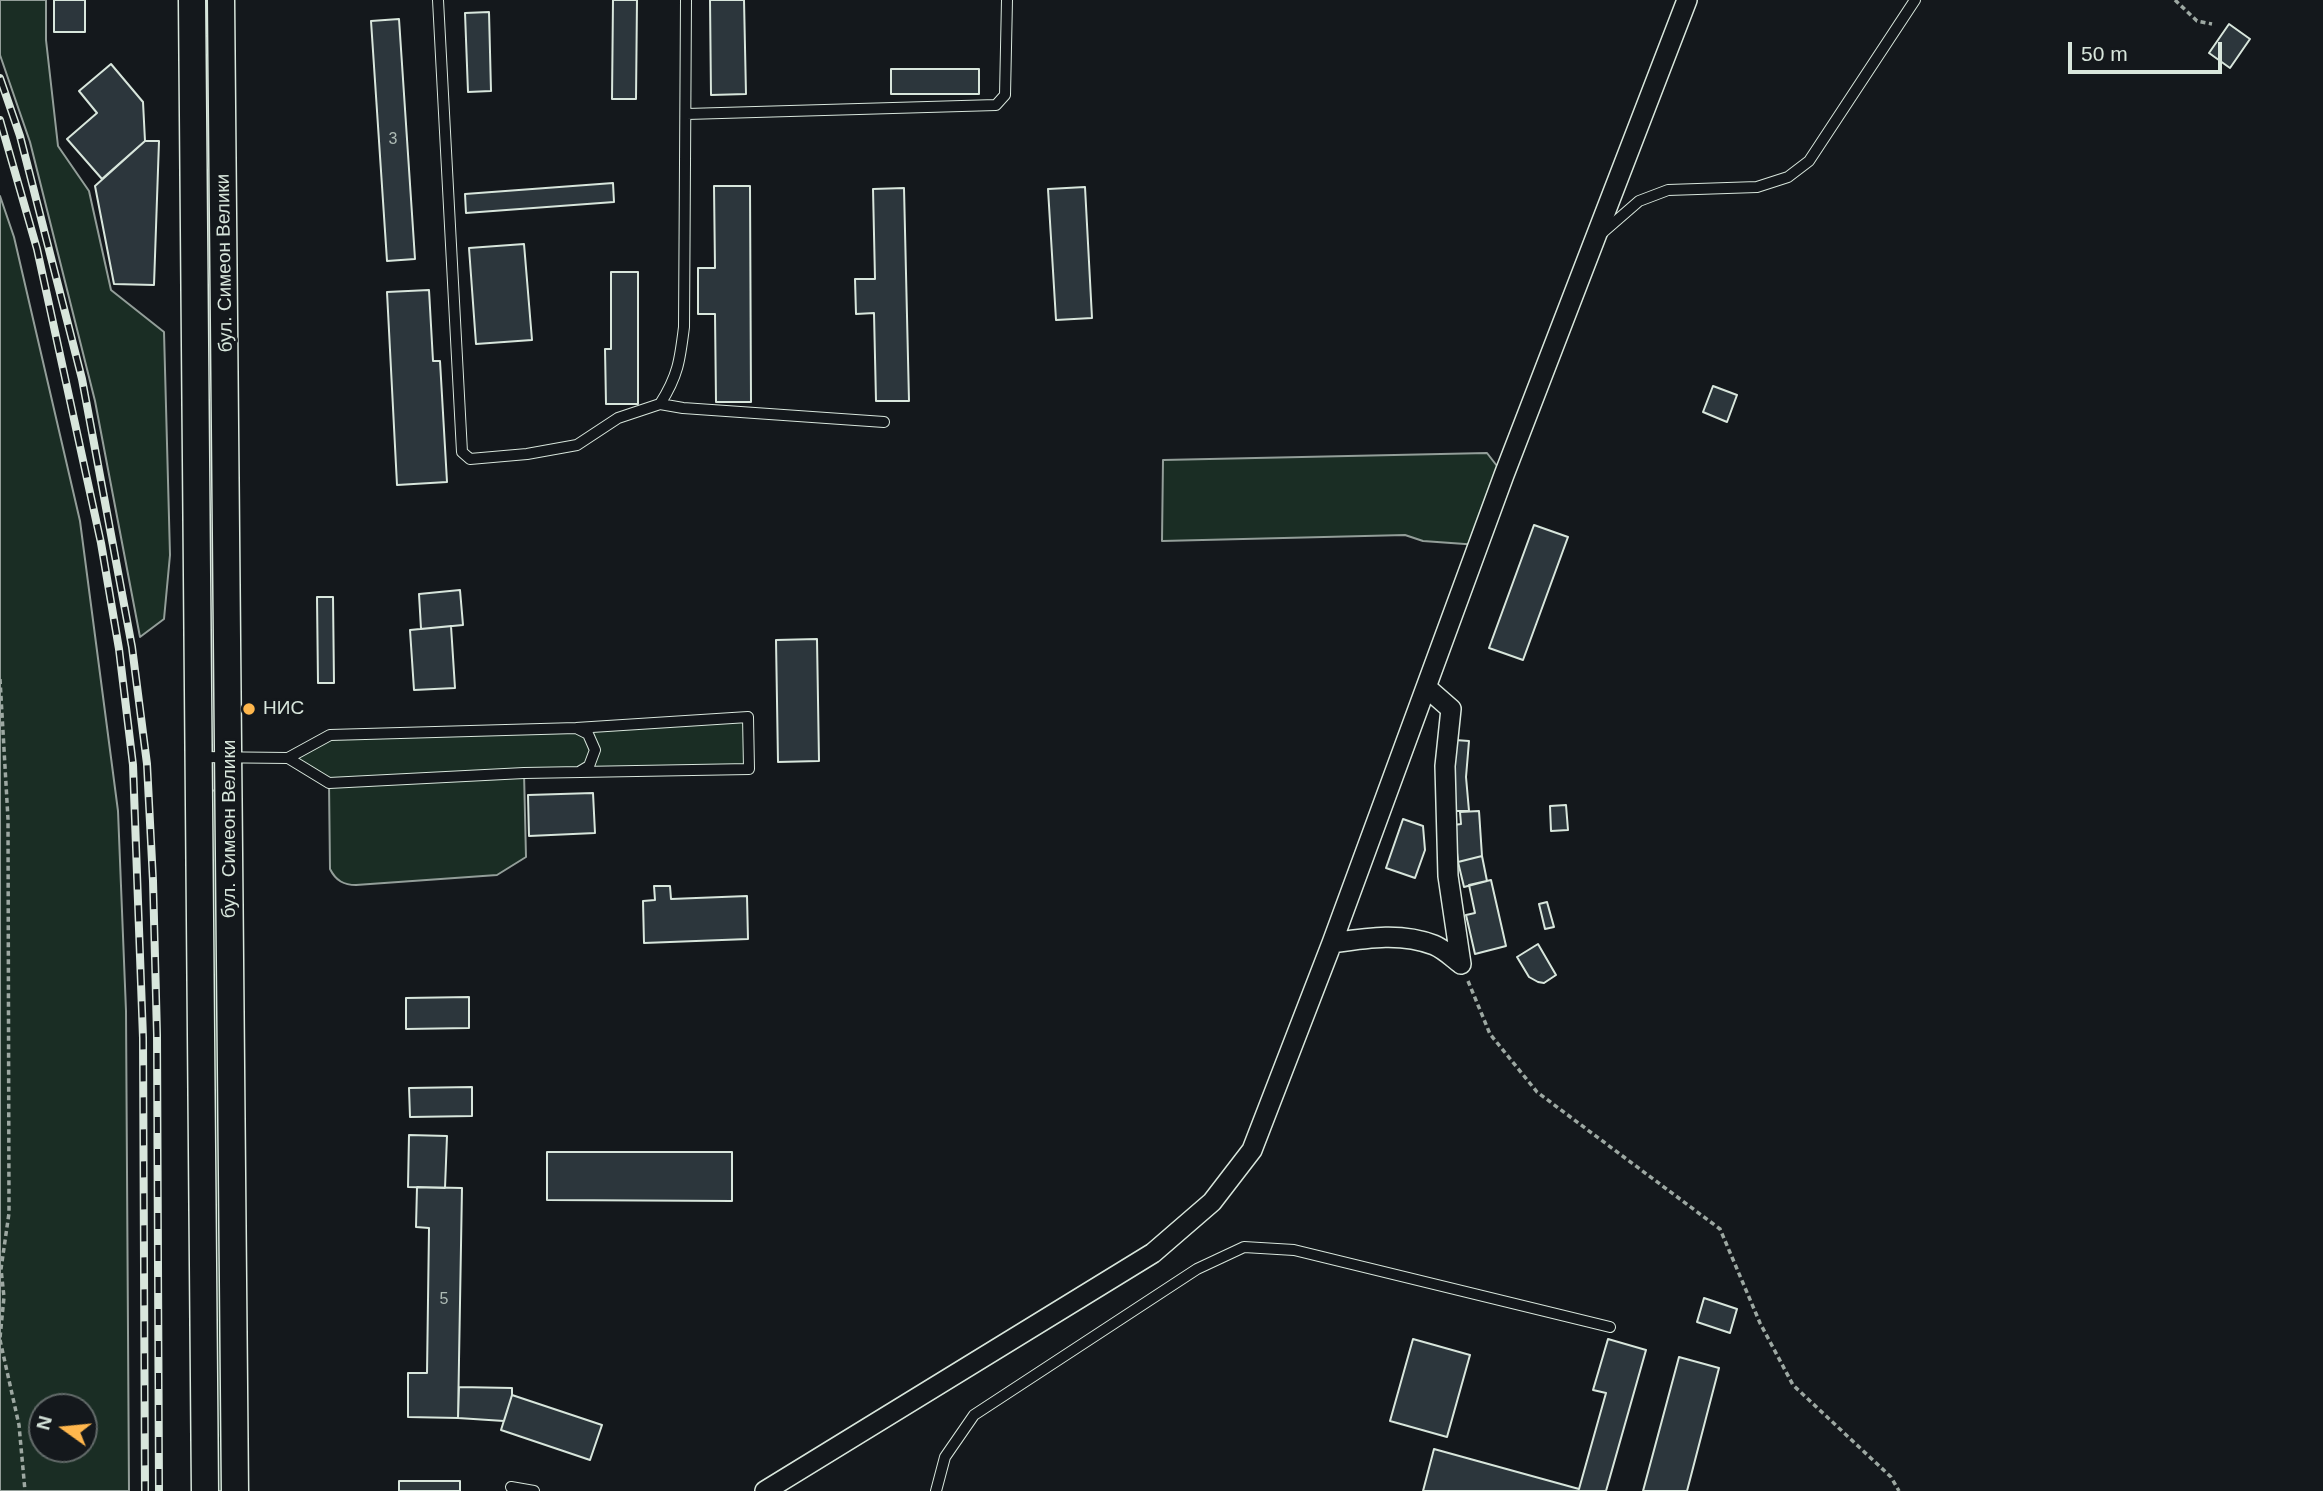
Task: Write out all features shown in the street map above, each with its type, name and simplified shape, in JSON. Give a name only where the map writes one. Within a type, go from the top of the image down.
[{"type":"main road","name":"бул. Симеон Велики","points":[[192,0],[205,1491]]},
{"type":"main road","name":"бул. Симеон Велики","points":[[221,0],[235,1491]]},
{"type":"street","points":[[765,1491],[1153,1253],[1212,1202],[1252,1150],[1332,943],[1504,474],[1687,0]]},
{"type":"street","points":[[1427,688],[1451,709],[1445,766],[1448,876],[1461,964]]},
{"type":"street","points":[[1332,943],[1378,936],[1414,940],[1436,946],[1461,964]]},
{"type":"lane","points":[[438,0],[462,452],[470,459],[527,454],[577,445],[618,418],[660,404],[682,408],[884,422]]},
{"type":"lane","points":[[660,404],[674,382],[681,358],[684,327],[686,0]]},
{"type":"lane","points":[[687,114],[996,105],[1005,95],[1007,0]]},
{"type":"lane","points":[[1592,242],[1639,201],[1668,190],[1757,187],[1788,177],[1809,162],[1915,0]]},
{"type":"lane","points":[[199,757],[288,758],[330,735],[576,728],[748,717],[749,769],[579,772],[329,783],[288,758]]},
{"type":"lane","points":[[576,728],[588,734],[595,750],[589,766],[579,772]]},
{"type":"lane","points":[[936,1491],[945,1457],[974,1415],[1197,1269],[1244,1247],[1294,1250],[1610,1327]]},
{"type":"lane","points":[[511,1487],[534,1491]]},
{"type":"path","points":[[2175,0],[2197,21],[2212,23]]},
{"type":"path","points":[[0,679],[8,819],[9,1186],[9,1213],[1,1269],[4,1297],[0,1339],[19,1425],[25,1491]]},
{"type":"path","points":[[1461,964],[1490,1034],[1537,1092],[1720,1229],[1760,1323],[1793,1385],[1891,1477],[1899,1491]]},
{"type":"green space","points":[[0,0],[46,0],[46,40],[58,146],[89,191],[111,290],[164,332],[170,555],[164,619],[140,637],[95,401],[30,142],[0,55]]},
{"type":"green space","points":[[0,196],[14,237],[80,521],[118,811],[126,1011],[129,1491],[0,1491]]},
{"type":"green space","points":[[1487,453],[1504,475],[1479,545],[1423,541],[1405,535],[1162,541],[1163,460]]},
{"type":"green space","points":[[748,717],[749,769],[524,773],[526,857],[497,875],[356,885],[341,881],[330,869],[329,783],[288,758],[330,735]]},
{"type":"green space","points":[[206,790],[220,791],[224,1491],[213,1491]]},
{"type":"building","points":[[54,0],[85,0],[85,32],[54,32]]},
{"type":"building","points":[[613,0],[637,0],[636,99],[612,99]]},
{"type":"building","points":[[710,0],[744,0],[746,94],[711,95]]},
{"type":"building","points":[[489,12],[491,91],[468,92],[465,13]]},
{"type":"building","points":[[399,19],[415,259],[387,261],[371,21]]},
{"type":"building","points":[[2229,24],[2250,39],[2230,68],[2209,53]]},
{"type":"building","points":[[111,64],[143,102],[145,141],[102,179],[67,139],[97,113],[79,91]]},
{"type":"building","points":[[891,69],[979,69],[979,94],[891,94]]},
{"type":"building","points":[[145,141],[159,141],[154,285],[114,284],[95,186]]},
{"type":"building","points":[[613,183],[614,202],[466,213],[465,194]]},
{"type":"building","points":[[714,186],[750,186],[751,402],[716,402],[715,314],[698,314],[698,268],[715,268]]},
{"type":"building","points":[[1085,187],[1092,318],[1056,320],[1048,189]]},
{"type":"building","points":[[904,188],[909,401],[876,401],[874,313],[856,314],[855,279],[875,279],[873,189]]},
{"type":"building","points":[[524,244],[532,340],[476,344],[469,248]]},
{"type":"building","points":[[611,272],[638,272],[638,404],[606,404],[605,349],[611,349]]},
{"type":"building","points":[[429,290],[433,361],[440,361],[447,482],[397,485],[387,292]]},
{"type":"building","points":[[1713,386],[1737,395],[1727,422],[1703,412]]},
{"type":"building","points":[[1534,525],[1568,537],[1523,660],[1489,648]]},
{"type":"building","points":[[460,590],[463,625],[421,629],[419,594]]},
{"type":"building","points":[[317,597],[333,597],[334,683],[318,683]]},
{"type":"building","points":[[451,626],[455,688],[414,690],[410,630]]},
{"type":"building","points":[[817,639],[819,761],[778,762],[776,640]]},
{"type":"building","points":[[1455,740],[1469,741],[1466,777],[1469,811],[1453,811]]},
{"type":"building","points":[[593,793],[595,833],[529,836],[528,795]]},
{"type":"building","points":[[1566,805],[1568,830],[1551,831],[1550,806]]},
{"type":"building","points":[[1479,811],[1482,856],[1458,862],[1454,825],[1461,824],[1460,812]]},
{"type":"building","points":[[1403,819],[1423,826],[1425,850],[1415,878],[1386,868]]},
{"type":"building","points":[[1482,856],[1487,881],[1464,887],[1458,862]]},
{"type":"building","points":[[1491,880],[1506,946],[1475,954],[1466,915],[1475,913],[1469,885]]},
{"type":"building","points":[[654,886],[670,886],[671,899],[747,896],[748,939],[644,943],[643,901],[655,900]]},
{"type":"building","points":[[1547,902],[1554,927],[1545,929],[1539,904]]},
{"type":"building","points":[[1538,944],[1556,975],[1544,983],[1529,977],[1517,957]]},
{"type":"building","points":[[469,997],[469,1028],[406,1029],[406,998]]},
{"type":"building","points":[[472,1087],[472,1116],[410,1117],[409,1088]]},
{"type":"building","points":[[409,1135],[447,1136],[445,1188],[408,1187]]},
{"type":"building","points":[[547,1152],[732,1152],[732,1201],[547,1200]]},
{"type":"building","points":[[417,1187],[462,1188],[458,1418],[408,1417],[408,1373],[427,1373],[429,1228],[416,1227]]},
{"type":"building","points":[[1704,1298],[1737,1309],[1730,1333],[1697,1322]]},
{"type":"building","points":[[1413,1339],[1470,1355],[1447,1437],[1390,1421]]},
{"type":"building","points":[[1608,1339],[1646,1350],[1606,1491],[1423,1491],[1434,1449],[1579,1489],[1606,1393],[1593,1390]]},
{"type":"building","points":[[1679,1357],[1719,1368],[1687,1491],[1643,1491]]},
{"type":"building","points":[[459,1387],[512,1388],[504,1421],[458,1418]]},
{"type":"building","points":[[512,1395],[602,1425],[590,1460],[501,1430]]},
{"type":"building","points":[[399,1481],[460,1481],[460,1491],[399,1491]]},
{"type":"railway","points":[[0,78],[20,136],[82,379],[132,647],[147,764],[157,1035],[159,1491]]},
{"type":"railway","points":[[0,120],[37,249],[101,543],[119,649],[133,765],[143,1038],[145,1491]]},
{"type":"place","name":"НИС","points":[[249,709]]}]
